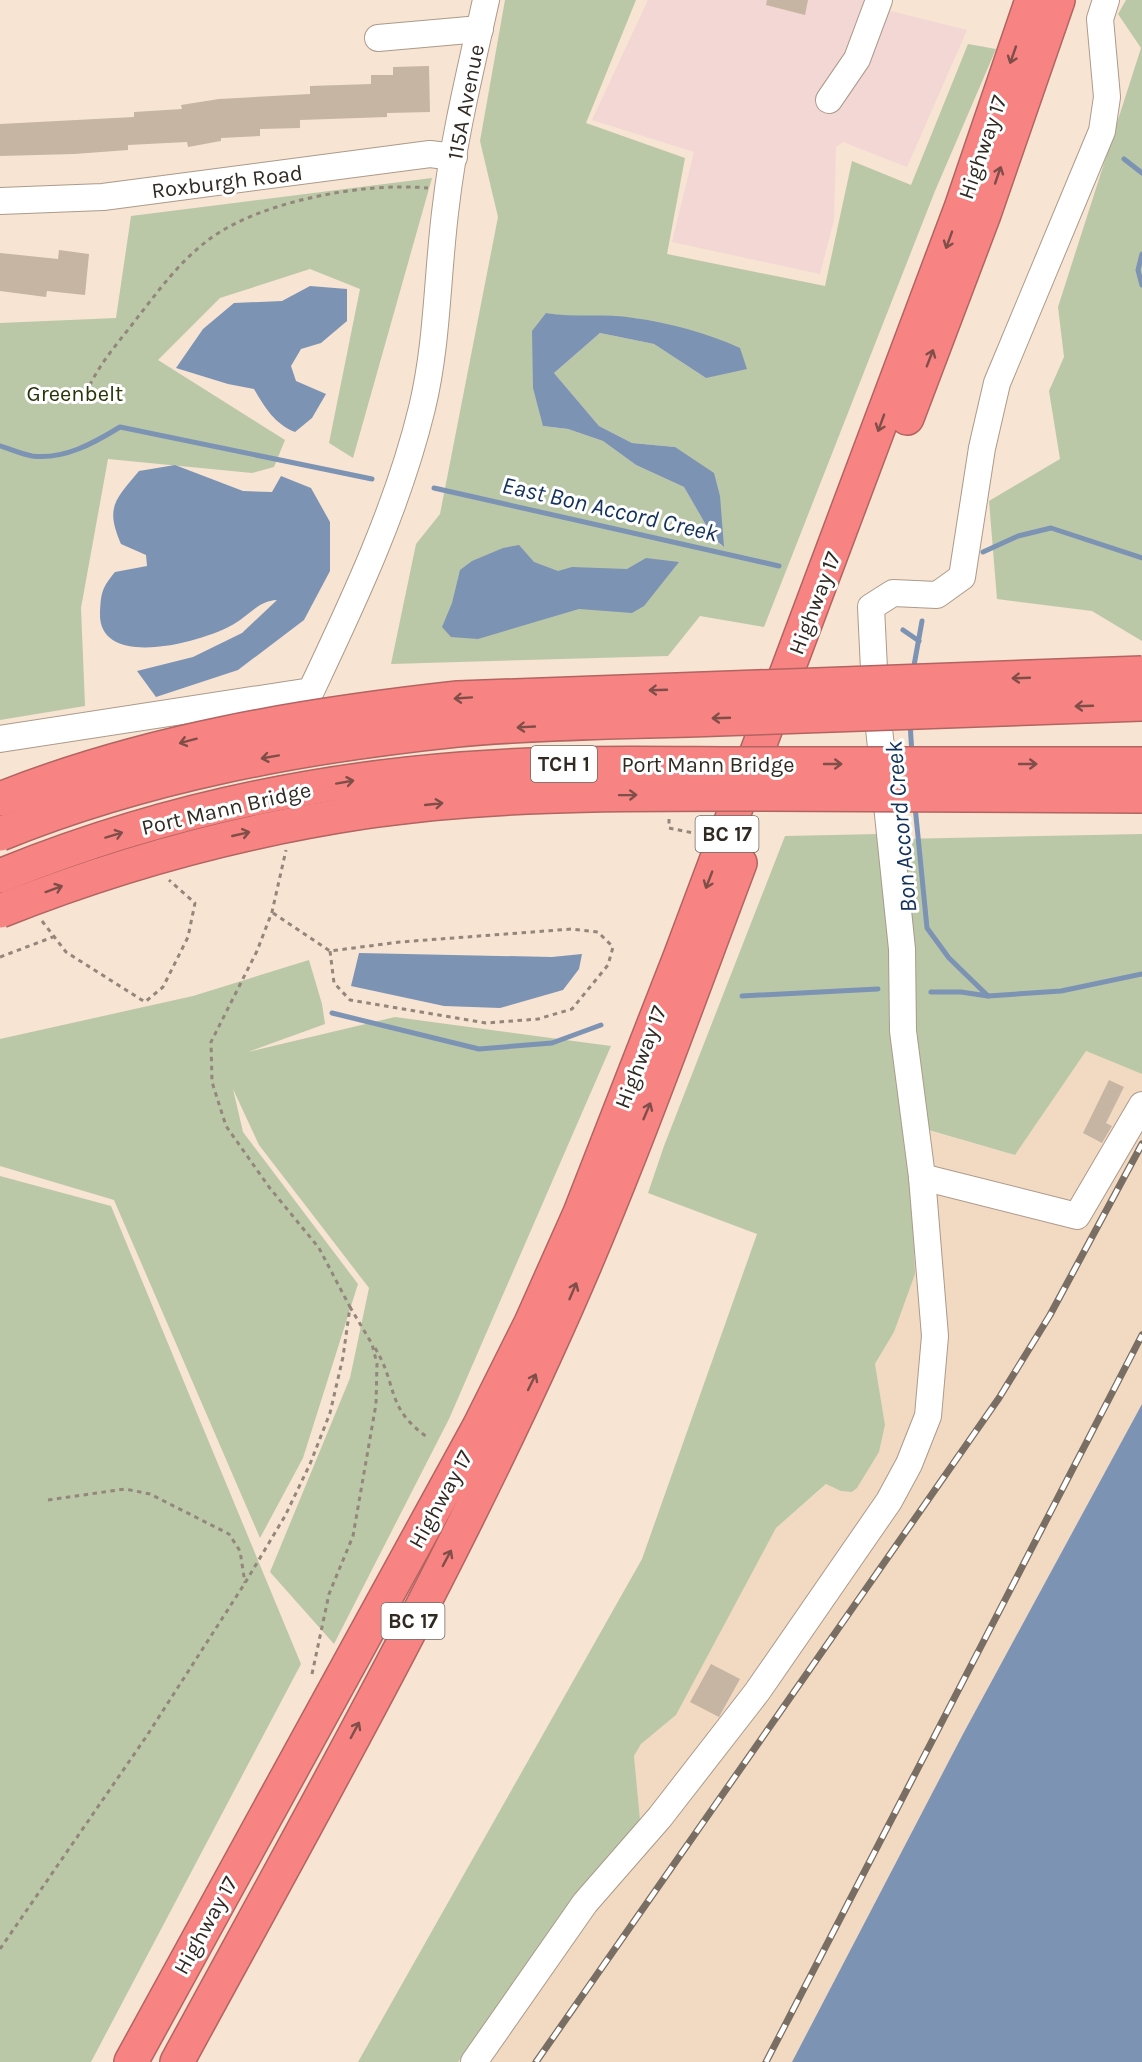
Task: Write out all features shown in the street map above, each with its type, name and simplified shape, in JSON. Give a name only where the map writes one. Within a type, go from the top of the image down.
[{"type":"highway","name":"Highway 17","points":[[131,2062],[479,1426],[531,1323],[580,1213],[817,596],[961,208],[1032,0]]},
{"type":"highway","name":"Highway 17","points":[[177,2062],[457,1538],[550,1345],[653,1098],[983,218],[1058,0]]},
{"type":"highway","points":[[0,799],[93,767],[215,734],[348,710],[458,698],[553,693],[1142,673]]},
{"type":"highway","name":"Port Mann Bridge","points":[[0,834],[103,798],[224,765],[396,737],[460,730],[566,724],[1142,704]]},
{"type":"highway","name":"Port Mann Bridge","points":[[0,876],[114,834],[233,802],[359,779],[463,769],[567,764],[1142,764]]},
{"type":"highway","points":[[0,911],[124,865],[242,834],[365,812],[465,801],[690,794],[1142,796]]},
{"type":"highway","points":[[153,2062],[324,1745],[361,1642]]},
{"type":"highway","points":[[194,2062],[220,2013],[269,1893]]},
{"type":"street","name":"115A Avenue","points":[[0,739],[311,691],[354,601],[384,526],[422,409],[432,354],[447,197],[486,0]]},
{"type":"street","points":[[829,100],[857,59],[879,0]]},
{"type":"street","points":[[474,2062],[585,1903],[660,1817],[757,1692],[888,1501],[909,1464],[928,1416],[935,1336],[922,1177],[903,1031],[902,949],[874,690],[871,607],[893,593],[937,595],[962,577],[982,448],[997,383],[1102,131],[1107,98],[1100,19],[1106,0]]},
{"type":"street","points":[[378,38],[480,29]]},
{"type":"street","name":"Roxburgh Road","points":[[0,201],[103,196],[430,154],[454,157]]},
{"type":"street","points":[[922,1177],[1077,1216],[1142,1105]]},
{"type":"path","points":[[83,402],[96,371],[171,274],[207,240],[261,212],[309,198],[407,186],[447,197]]},
{"type":"path","points":[[286,846],[272,912],[256,951],[211,1042],[212,1082],[226,1126],[268,1187],[319,1248],[382,1360],[391,1391],[402,1415],[427,1437]]},
{"type":"path","points":[[272,912],[330,951],[400,942],[572,929],[598,932],[613,947],[608,965],[572,1009],[538,1019],[486,1023],[350,1000],[334,983],[330,951]]},
{"type":"path","points":[[0,957],[53,937]]},
{"type":"path","points":[[114,983],[145,1002],[163,987],[174,964]]},
{"type":"path","points":[[0,1949],[146,1737],[245,1583],[285,1516],[310,1464],[330,1413],[343,1357],[350,1306]]},
{"type":"path","points":[[312,1674],[329,1594],[353,1536],[367,1468],[376,1404],[377,1364],[372,1344]]},
{"type":"path","points":[[48,1500],[125,1489],[150,1494],[229,1534],[240,1551],[245,1583]]},
{"type":"shaded area","points":[[648,0],[871,0],[871,6],[967,30],[907,167],[843,142],[836,147],[834,220],[820,274],[672,242],[694,152],[592,120]]},
{"type":"shaded area","points":[[1086,1051],[1142,1074],[1142,1404],[963,1734],[792,2062],[458,2062],[640,1820],[634,1756],[641,1744],[676,1715],[776,1528],[827,1484],[841,1491],[852,1492],[857,1488],[879,1452],[885,1425],[875,1365],[894,1332],[905,1124],[1015,1155]]},
{"type":"green space","points":[[505,0],[636,0],[586,123],[685,158],[667,254],[825,286],[852,161],[911,185],[968,44],[996,49],[935,191],[764,627],[700,616],[668,656],[391,664],[416,544],[440,514],[498,217],[480,141]],"holes":[[[546,313],[570,317],[634,318],[673,326],[706,378],[654,344],[600,333],[554,373],[599,426],[632,443],[675,447],[723,547],[714,539],[684,487],[636,465],[603,441],[568,429],[543,426]]]},
{"type":"green space","points":[[1126,0],[1142,0],[1142,641],[1092,611],[997,599],[989,501],[1060,459],[1049,391],[1064,357],[1058,307],[1141,48],[1118,14]]},
{"type":"green space","name":"Greenbelt","points":[[432,178],[353,458],[329,443],[360,289],[310,269],[220,298],[158,360],[285,440],[274,467],[252,473],[108,459],[81,608],[85,706],[0,720],[0,323],[116,318],[131,216]]},
{"type":"green space","points":[[879,834],[912,1195],[915,1274],[894,1332],[875,1364],[885,1425],[879,1452],[857,1488],[852,1492],[841,1491],[826,1484],[776,1528],[676,1715],[641,1744],[634,1756],[640,1820],[458,2062],[358,2062],[642,1559],[757,1234],[648,1193],[664,1146],[785,836]]},
{"type":"green space","points":[[1142,834],[1142,1074],[1086,1051],[1015,1155],[925,1129],[901,839]]},
{"type":"green space","points":[[309,960],[322,1004],[325,1024],[248,1052],[395,1017],[611,1046],[449,1419],[334,1644],[270,1572],[350,1378],[369,1288],[259,1145],[233,1089],[243,1132],[358,1284],[303,1458],[260,1538],[114,1200],[0,1166],[0,1039],[193,996]]},
{"type":"green space","points":[[0,1176],[111,1206],[301,1664],[91,2062],[0,2062]]},
{"type":"water","points":[[310,286],[347,289],[347,321],[321,343],[301,349],[291,366],[296,381],[326,394],[312,418],[295,432],[276,420],[254,389],[228,384],[176,368],[203,329],[234,303],[282,301]]},
{"type":"water","points":[[546,313],[648,320],[701,333],[740,348],[747,369],[706,378],[654,344],[600,333],[554,373],[599,426],[632,443],[675,447],[714,473],[720,496],[724,547],[714,539],[684,487],[636,465],[603,441],[568,429],[543,426],[533,388],[532,331]]},
{"type":"water","points":[[175,465],[243,491],[272,492],[281,476],[311,488],[330,522],[330,571],[304,620],[238,670],[156,697],[137,671],[193,657],[242,633],[277,600],[259,606],[220,631],[179,644],[134,647],[116,642],[104,631],[100,606],[107,582],[115,572],[147,566],[146,555],[121,544],[114,521],[115,505],[124,489],[139,471]]},
{"type":"water","points":[[519,545],[534,562],[558,571],[572,567],[627,569],[646,558],[679,562],[644,606],[632,613],[579,609],[478,639],[451,637],[442,627],[452,603],[460,570],[472,561],[503,548]]},
{"type":"water","points":[[359,953],[552,957],[582,954],[579,969],[563,990],[500,1008],[444,1006],[351,986]]},
{"type":"water","points":[[1142,1404],[1142,2062],[792,2062],[963,1734]]},
{"type":"building","points":[[767,0],[808,0],[805,15],[766,5]]},
{"type":"building","points":[[429,66],[430,112],[387,113],[387,117],[300,120],[300,128],[260,129],[260,136],[221,138],[221,141],[188,147],[187,142],[128,145],[128,150],[0,156],[0,124],[134,117],[134,112],[182,109],[181,105],[219,99],[310,94],[310,86],[371,84],[371,75],[393,75],[393,67]]},
{"type":"building","points":[[59,250],[89,254],[85,295],[47,291],[46,297],[0,291],[0,253],[58,259]]},
{"type":"building","points":[[1109,1080],[1124,1087],[1106,1123],[1112,1126],[1102,1143],[1083,1133]]},
{"type":"building","points":[[711,1664],[740,1679],[719,1717],[690,1702]]},
{"type":"waterway","name":"Bon Accord Creek","points":[[1124,159],[1142,173]]},
{"type":"waterway","name":"Bon Accord Creek","points":[[1142,254],[1138,270],[1142,285]]},
{"type":"waterway","name":"East Bon Accord Creek","points":[[0,446],[20,453],[44,457],[78,449],[120,427],[372,479]]},
{"type":"waterway","name":"East Bon Accord Creek","points":[[434,488],[779,566]]},
{"type":"waterway","name":"Bon Accord Creek","points":[[983,552],[1018,536],[1051,528],[1142,558]]},
{"type":"waterway","name":"Bon Accord Creek","points":[[913,671],[922,621]]},
{"type":"waterway","name":"East Bon Accord Creek","points":[[903,630],[919,641]]},
{"type":"waterway","name":"Bon Accord Creek","points":[[910,722],[912,755]]},
{"type":"waterway","name":"Bon Accord Creek","points":[[915,806],[927,928],[949,958],[988,996],[1061,991],[1142,974]]},
{"type":"waterway","points":[[742,996],[878,989]]},
{"type":"waterway","points":[[931,992],[961,992],[988,996]]},
{"type":"waterway","points":[[332,1013],[479,1049],[552,1043],[601,1025]]},
{"type":"railway","points":[[536,2062],[999,1398],[1050,1315],[1142,1144]]},
{"type":"railway","points":[[766,2062],[1142,1335]]}]
